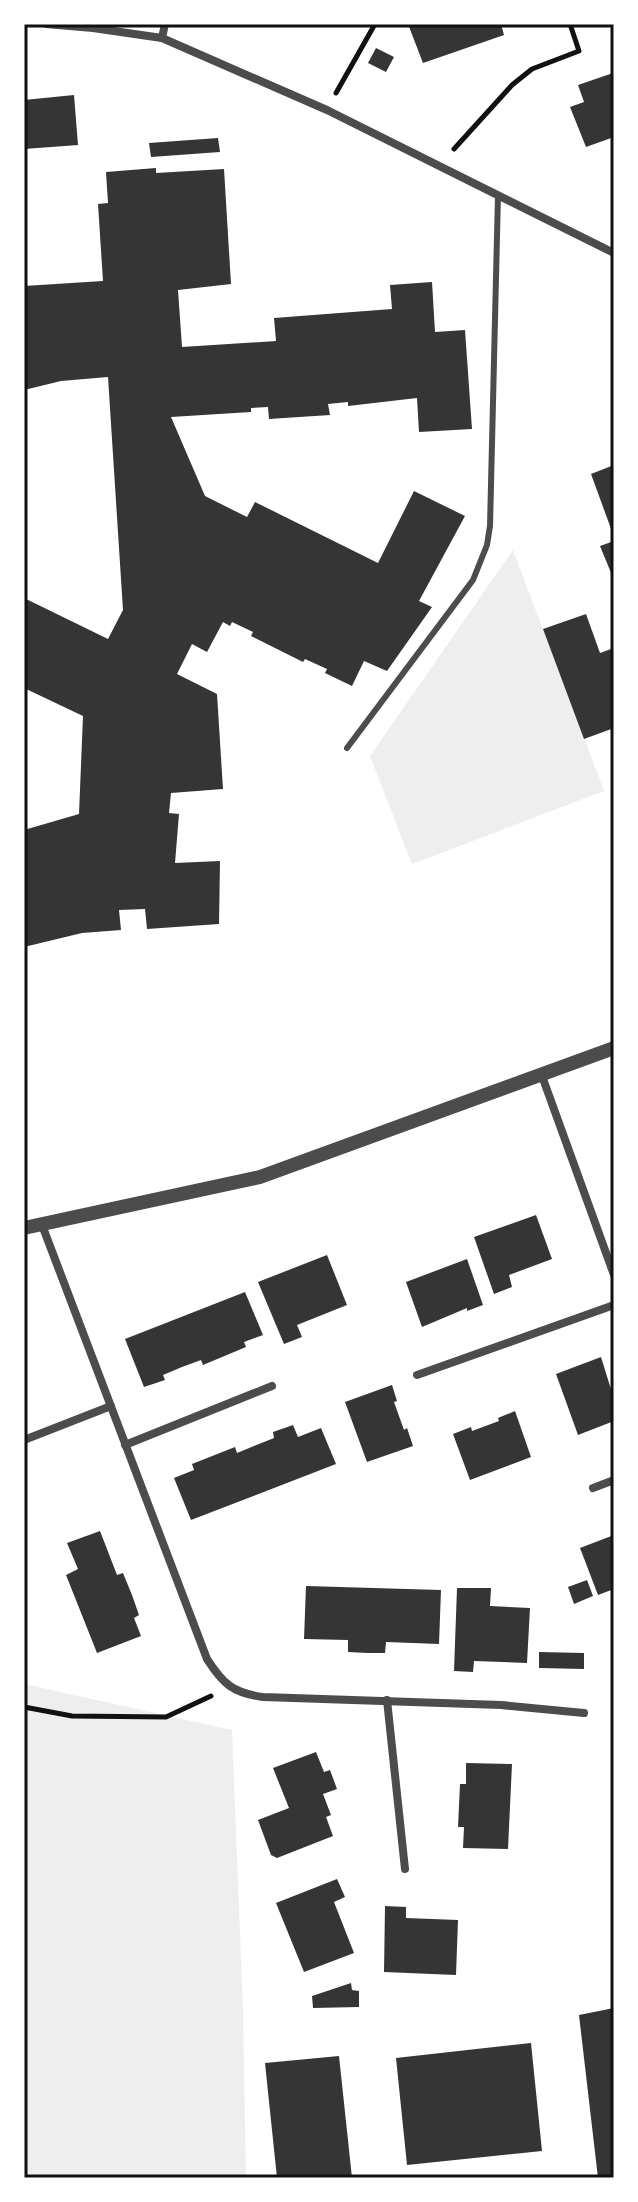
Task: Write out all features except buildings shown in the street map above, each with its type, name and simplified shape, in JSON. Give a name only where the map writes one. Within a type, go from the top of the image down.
[{"type":"street","points":[[46,24],[162,38],[327,110],[614,253]]},
{"type":"street","points":[[162,38],[165,24]]},
{"type":"street","points":[[24,1228],[260,1177],[614,1048]]},
{"type":"street","points":[[542,1076],[614,1275]]},
{"type":"street","points":[[42,1225],[207,1659],[230,1687],[243,1694],[263,1697],[501,1705],[584,1713]]},
{"type":"street","points":[[417,1375],[614,1305]]},
{"type":"street","points":[[125,1445],[272,1386]]},
{"type":"street","points":[[24,1440],[111,1406]]},
{"type":"street","points":[[593,1488],[614,1480]]},
{"type":"street","points":[[387,1700],[405,1869]]},
{"type":"lane","points":[[347,748],[473,580],[487,545],[490,526],[498,195]]},
{"type":"path","points":[[327,110],[375,24]]},
{"type":"path","points":[[444,168],[458,143],[512,85],[532,69],[579,51],[570,24]]},
{"type":"path","points":[[24,1707],[72,1716],[166,1717],[230,1687]]},
{"type":"shaded area","points":[[513,550],[604,791],[412,864],[370,756]]},
{"type":"shaded area","points":[[24,1684],[232,1730],[246,2178],[24,2178]]}]
